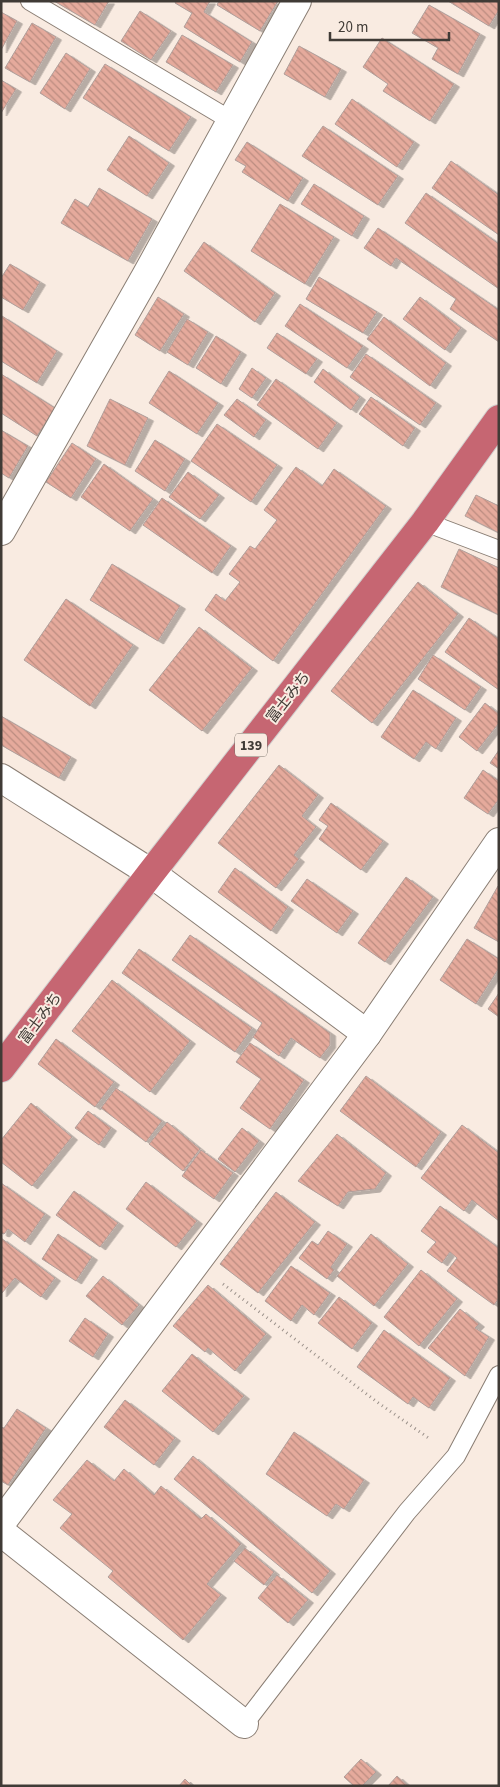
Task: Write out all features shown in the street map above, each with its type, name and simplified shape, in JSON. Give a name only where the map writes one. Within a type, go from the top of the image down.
[{"type":"highway","name":"富士みち","points":[[1,1068],[150,873],[425,522],[499,419]]},
{"type":"street","points":[[1,531],[232,121],[297,1]]},
{"type":"street","points":[[1,778],[150,873],[367,1034]]},
{"type":"street","points":[[1,1523],[197,1264],[367,1034],[499,842]]},
{"type":"street","points":[[1,1532],[244,1724]]},
{"type":"lane","points":[[30,1],[232,121]]},
{"type":"lane","points":[[425,522],[499,550]]},
{"type":"lane","points":[[244,1724],[407,1512],[456,1456],[499,1375]]},
{"type":"path","points":[[197,1264],[377,1402],[456,1456]]},
{"type":"building","points":[[54,1],[109,1],[95,25]]},
{"type":"building","points":[[176,1],[210,1],[204,12],[252,42],[240,62],[184,27],[192,13],[175,3]]},
{"type":"building","points":[[219,1],[278,1],[260,31],[217,5]]},
{"type":"building","points":[[448,1],[499,1],[499,10],[489,26]]},
{"type":"building","points":[[429,5],[480,34],[458,74],[432,59],[438,48],[412,33]]},
{"type":"building","points":[[140,11],[171,31],[151,60],[121,41]]},
{"type":"building","points":[[1,12],[17,21],[1,50]]},
{"type":"building","points":[[32,23],[56,37],[30,82],[5,68]]},
{"type":"building","points":[[182,35],[233,65],[216,92],[166,62]]},
{"type":"building","points":[[382,38],[454,84],[430,121],[383,91],[388,84],[363,67]]},
{"type":"building","points":[[299,46],[341,69],[325,97],[284,74]]},
{"type":"building","points":[[66,53],[90,69],[65,109],[40,93]]},
{"type":"building","points":[[105,64],[191,117],[169,151],[83,98]]},
{"type":"building","points":[[1,80],[16,89],[1,113]]},
{"type":"building","points":[[352,99],[414,142],[397,167],[335,124]]},
{"type":"building","points":[[323,126],[398,176],[378,205],[302,156]]},
{"type":"building","points":[[129,136],[169,163],[147,196],[107,170]]},
{"type":"building","points":[[247,142],[303,178],[288,201],[242,172],[246,166],[235,160]]},
{"type":"building","points":[[451,161],[499,195],[499,235],[432,188]]},
{"type":"building","points":[[314,184],[364,216],[352,236],[301,204]]},
{"type":"building","points":[[99,188],[152,219],[128,261],[61,223],[75,199],[88,207]]},
{"type":"building","points":[[426,193],[499,244],[499,289],[405,223]]},
{"type":"building","points":[[280,204],[334,237],[305,284],[251,251]]},
{"type":"building","points":[[378,228],[499,310],[499,342],[450,309],[456,299],[396,258],[391,266],[364,248]]},
{"type":"building","points":[[204,242],[275,293],[255,322],[184,271]]},
{"type":"building","points":[[10,264],[40,282],[23,310],[1,297],[1,278]]},
{"type":"building","points":[[319,277],[377,312],[363,333],[306,299]]},
{"type":"building","points":[[158,297],[184,314],[160,351],[135,335]]},
{"type":"building","points":[[420,297],[461,328],[445,350],[403,319]]},
{"type":"building","points":[[300,304],[363,346],[347,368],[285,326]]},
{"type":"building","points":[[2,316],[57,351],[37,383],[1,361]]},
{"type":"building","points":[[384,317],[446,363],[430,386],[367,339]]},
{"type":"building","points":[[187,319],[208,332],[188,365],[167,352]]},
{"type":"building","points":[[277,333],[317,359],[306,374],[267,348]]},
{"type":"building","points":[[216,336],[241,352],[221,384],[196,368]]},
{"type":"building","points":[[366,354],[436,403],[420,425],[350,377]]},
{"type":"building","points":[[252,368],[266,378],[252,398],[239,389]]},
{"type":"building","points":[[323,369],[360,397],[351,410],[314,382]]},
{"type":"building","points":[[169,371],[218,403],[197,434],[149,403]]},
{"type":"building","points":[[1,374],[55,408],[37,436],[1,413]]},
{"type":"building","points":[[276,379],[337,423],[318,449],[257,405]]},
{"type":"building","points":[[371,397],[415,428],[403,446],[359,414]]},
{"type":"building","points":[[110,399],[148,418],[125,465],[87,446]]},
{"type":"building","points":[[237,399],[266,420],[254,437],[224,415]]},
{"type":"building","points":[[217,424],[277,465],[251,502],[191,461]]},
{"type":"building","points":[[1,430],[28,446],[9,478],[1,473]]},
{"type":"building","points":[[155,440],[185,459],[165,491],[135,471]]},
{"type":"building","points":[[72,443],[96,459],[71,498],[46,482]]},
{"type":"building","points":[[104,464],[153,499],[130,531],[81,497]]},
{"type":"building","points":[[296,467],[322,486],[334,469],[386,506],[273,661],[205,610],[216,594],[225,601],[240,582],[229,574],[250,546],[255,549],[277,520],[264,510]]},
{"type":"building","points":[[188,472],[219,495],[200,519],[169,497]]},
{"type":"building","points":[[476,495],[499,506],[499,533],[465,516]]},
{"type":"building","points":[[162,498],[231,546],[212,573],[143,525]]},
{"type":"building","points":[[459,549],[499,568],[499,615],[441,587]]},
{"type":"building","points":[[112,564],[180,606],[158,641],[90,600]]},
{"type":"building","points":[[418,582],[458,614],[372,723],[331,691]]},
{"type":"building","points":[[66,599],[133,645],[90,706],[24,660]]},
{"type":"building","points":[[469,618],[499,639],[499,690],[445,652]]},
{"type":"building","points":[[199,627],[252,668],[202,731],[149,690]]},
{"type":"building","points":[[433,655],[481,687],[465,710],[418,679]]},
{"type":"building","points":[[413,690],[456,718],[436,749],[426,742],[414,759],[381,737]]},
{"type":"building","points":[[485,703],[499,714],[499,723],[477,751],[459,737]]},
{"type":"building","points":[[1,716],[71,757],[59,778],[1,745]]},
{"type":"building","points":[[499,750],[499,769],[490,763]]},
{"type":"building","points":[[279,765],[318,795],[302,816],[316,827],[294,855],[299,859],[276,888],[218,843]]},
{"type":"building","points":[[483,770],[499,781],[499,799],[488,814],[464,798]]},
{"type":"building","points":[[331,803],[383,841],[361,870],[319,839],[328,826],[319,820]]},
{"type":"building","points":[[235,868],[288,907],[271,931],[218,892]]},
{"type":"building","points":[[406,877],[433,897],[385,962],[358,943]]},
{"type":"building","points":[[307,879],[353,911],[337,933],[291,901]]},
{"type":"building","points":[[499,887],[499,942],[474,928]]},
{"type":"building","points":[[190,935],[330,1033],[330,1045],[320,1058],[291,1038],[279,1056],[253,1037],[262,1023],[172,960]]},
{"type":"building","points":[[467,939],[499,959],[499,968],[476,1004],[440,980]]},
{"type":"building","points":[[139,949],[252,1028],[235,1052],[122,973]]},
{"type":"building","points":[[112,980],[190,1041],[150,1092],[72,1031]]},
{"type":"building","points":[[499,993],[499,1017],[488,1009]]},
{"type":"building","points":[[56,1039],[114,1082],[95,1107],[38,1064]]},
{"type":"building","points":[[250,1043],[304,1080],[270,1129],[240,1108],[261,1079],[236,1062]]},
{"type":"building","points":[[366,1076],[441,1132],[416,1167],[340,1111]]},
{"type":"building","points":[[116,1088],[162,1121],[146,1142],[101,1108]]},
{"type":"building","points":[[31,1103],[72,1137],[32,1186],[1,1162],[1,1140]]},
{"type":"building","points":[[88,1111],[111,1128],[99,1145],[75,1128]]},
{"type":"building","points":[[167,1122],[200,1149],[183,1171],[149,1144]]},
{"type":"building","points":[[462,1125],[499,1153],[499,1221],[472,1200],[464,1211],[421,1178]]},
{"type":"building","points":[[242,1128],[259,1141],[235,1172],[218,1159]]},
{"type":"building","points":[[337,1134],[386,1173],[375,1189],[348,1192],[338,1206],[298,1181]]},
{"type":"building","points":[[201,1150],[233,1173],[214,1199],[182,1176]]},
{"type":"building","points":[[146,1182],[197,1221],[176,1247],[126,1209]]},
{"type":"building","points":[[1,1183],[45,1214],[25,1242],[8,1229],[4,1234],[1,1233]]},
{"type":"building","points":[[74,1191],[118,1223],[100,1247],[56,1215]]},
{"type":"building","points":[[276,1192],[315,1222],[258,1293],[220,1264]]},
{"type":"building","points":[[440,1206],[499,1248],[499,1298],[494,1305],[447,1271],[457,1258],[450,1252],[442,1263],[427,1252],[436,1242],[421,1231]]},
{"type":"building","points":[[328,1231],[347,1244],[331,1267],[334,1270],[327,1279],[299,1258],[312,1241],[318,1245]]},
{"type":"building","points":[[58,1234],[92,1257],[76,1281],[42,1259]]},
{"type":"building","points":[[371,1234],[408,1264],[374,1306],[337,1276]]},
{"type":"building","points":[[1,1238],[55,1278],[41,1297],[15,1278],[1,1294]]},
{"type":"building","points":[[291,1266],[330,1293],[314,1315],[302,1305],[291,1321],[265,1301]]},
{"type":"building","points":[[421,1270],[457,1299],[419,1346],[384,1317]]},
{"type":"building","points":[[103,1276],[139,1305],[122,1325],[86,1296]]},
{"type":"building","points":[[208,1285],[266,1334],[235,1371],[208,1348],[205,1352],[173,1326]]},
{"type":"building","points":[[339,1297],[372,1323],[352,1349],[318,1323]]},
{"type":"building","points":[[460,1309],[479,1324],[475,1328],[489,1337],[465,1376],[428,1348]]},
{"type":"building","points":[[85,1318],[108,1334],[93,1357],[69,1341]]},
{"type":"building","points":[[384,1330],[450,1378],[429,1408],[413,1397],[408,1404],[357,1367]]},
{"type":"building","points":[[192,1354],[244,1396],[213,1432],[162,1391]]},
{"type":"building","points":[[125,1400],[175,1438],[154,1465],[104,1427]]},
{"type":"building","points":[[17,1409],[46,1428],[8,1485],[1,1481],[1,1427],[4,1428]]},
{"type":"building","points":[[294,1432],[364,1480],[344,1509],[336,1504],[327,1516],[266,1474]]},
{"type":"building","points":[[193,1456],[330,1571],[312,1593],[174,1479]]},
{"type":"building","points":[[87,1460],[114,1481],[124,1469],[154,1495],[161,1486],[201,1519],[206,1514],[241,1544],[207,1584],[221,1595],[183,1640],[108,1577],[113,1571],[60,1528],[72,1514],[53,1500]]},
{"type":"building","points":[[245,1548],[274,1572],[264,1585],[234,1561]]},
{"type":"building","points":[[277,1575],[308,1600],[288,1623],[258,1598]]},
{"type":"building","points":[[361,1759],[376,1772],[362,1786],[354,1786],[344,1777]]},
{"type":"building","points":[[397,1776],[408,1786],[388,1786]]},
{"type":"building","points":[[185,1779],[192,1786],[179,1786]]}]
